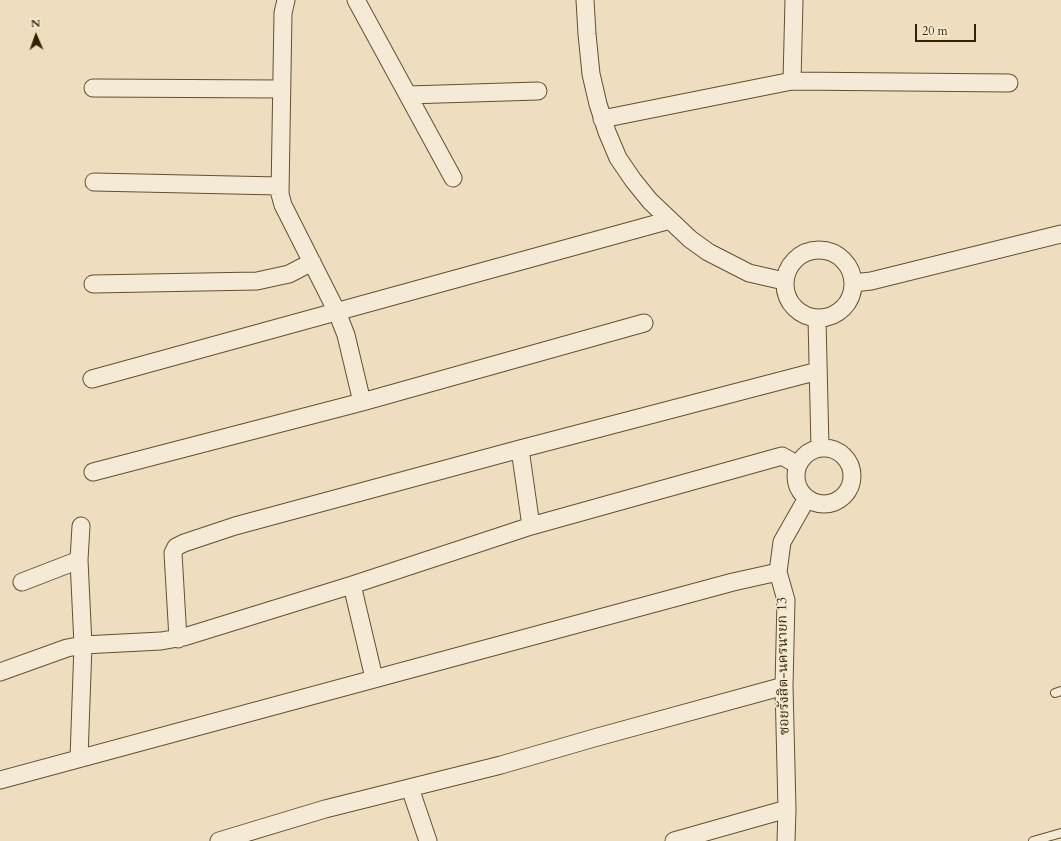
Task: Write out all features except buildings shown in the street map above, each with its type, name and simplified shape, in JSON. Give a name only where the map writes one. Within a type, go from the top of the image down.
[{"type":"street","points":[[286,0],[283,13],[280,194],[283,204],[337,312],[346,335],[362,402]]},
{"type":"street","points":[[356,0],[453,178]]},
{"type":"street","points":[[585,0],[591,74],[602,119],[618,158],[633,180],[670,220],[690,239],[708,252],[749,273],[784,281]]},
{"type":"street","points":[[792,81],[794,0]]},
{"type":"street","points":[[602,119],[792,81],[1009,82]]},
{"type":"street","points":[[93,88],[281,89]]},
{"type":"street","points":[[408,95],[538,91]]},
{"type":"street","points":[[94,182],[279,186]]},
{"type":"street","points":[[92,379],[670,220]]},
{"type":"street","points":[[853,283],[871,281],[1061,234]]},
{"type":"street","points":[[813,250],[825,250],[836,254],[845,262],[851,271],[853,283],[852,294],[847,304],[839,313],[828,318],[817,319],[806,317],[796,311],[789,302],[785,292],[784,281],[787,270],[802,254],[813,250]]},
{"type":"street","points":[[93,284],[257,281],[289,274],[312,262]]},
{"type":"street","points":[[817,319],[820,448]]},
{"type":"street","points":[[93,472],[362,402],[644,323]]},
{"type":"street","points":[[178,639],[173,554],[176,547],[184,542],[235,526],[818,371]]},
{"type":"street","points":[[820,448],[830,448],[846,458],[852,475],[850,484],[846,492],[840,498],[832,502],[815,502],[807,498],[801,492],[797,483],[796,474],[798,465],[803,457],[811,451],[820,448]]},
{"type":"street","points":[[520,450],[531,526]]},
{"type":"street","points":[[0,672],[67,648],[83,645],[178,639],[352,585],[531,526],[782,456],[798,465]]},
{"type":"street","name":"ซอยรังสิต-นครนายก 13","points":[[786,841],[787,809],[784,686],[786,600],[778,572],[782,542],[807,498]]},
{"type":"street","points":[[79,758],[83,645],[79,560],[81,526]]},
{"type":"street","points":[[22,582],[79,560]]},
{"type":"street","points":[[0,780],[725,584],[778,572]]},
{"type":"street","points":[[352,585],[374,678]]},
{"type":"street","points":[[219,841],[325,809],[501,765],[784,686]]},
{"type":"street","points":[[410,788],[428,841]]},
{"type":"street","points":[[674,841],[787,809]]},
{"type":"lane","points":[[1033,841],[1061,833]]}]
